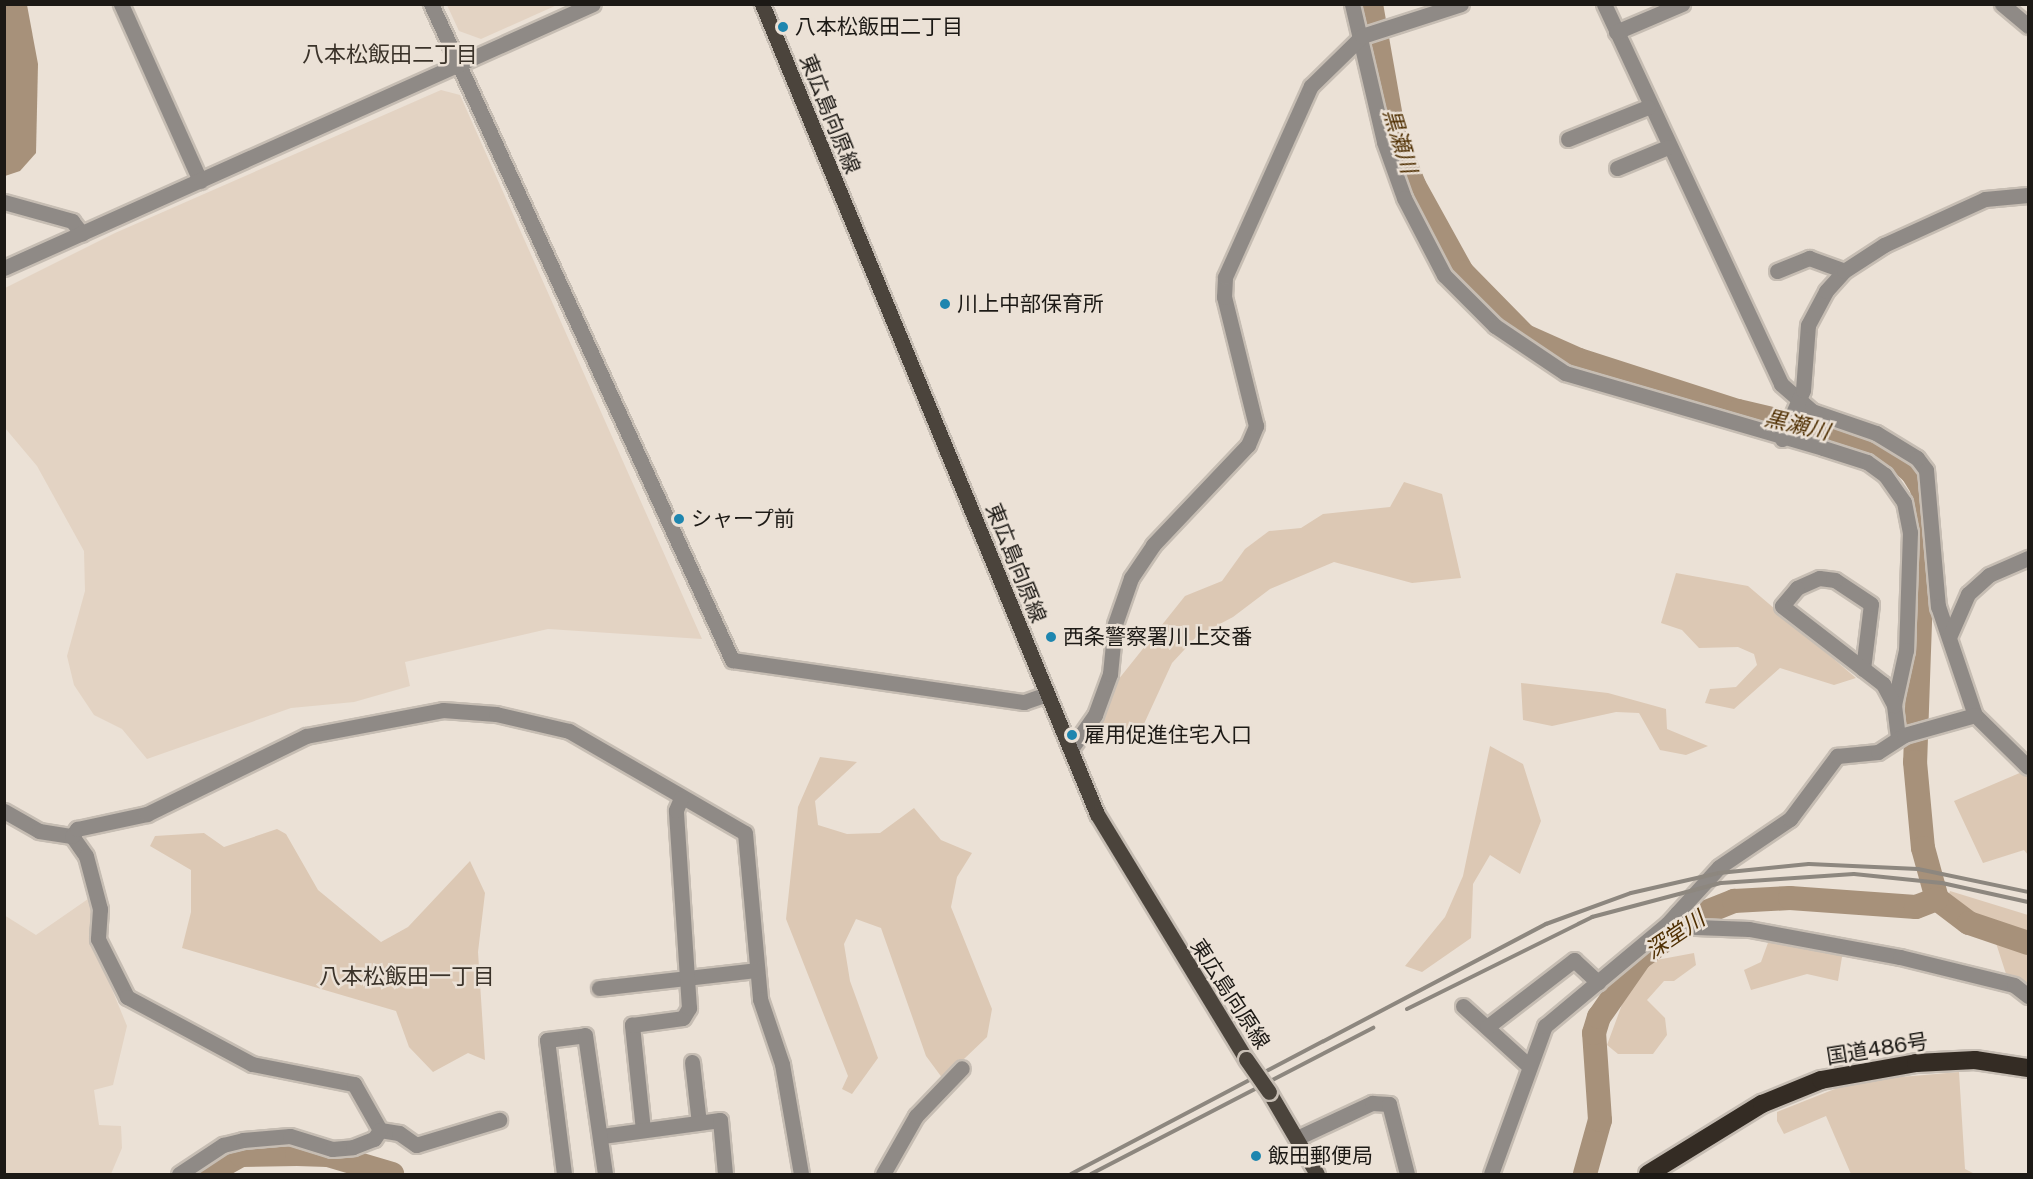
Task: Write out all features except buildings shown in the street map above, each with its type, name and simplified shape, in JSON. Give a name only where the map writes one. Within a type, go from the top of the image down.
[{"type":"highway","name":"国道486号","points":[[1648,1174],[1762,1104],[1821,1080],[1916,1063],[1975,1060],[2028,1068]]},
{"type":"main road","name":"東広島向原線","points":[[762,4],[1097,814],[1137,885],[1246,1059],[1299,1137],[1317,1174]]},
{"type":"street","points":[[121,4],[200,181]]},
{"type":"street","points":[[431,4],[732,660],[1024,702],[1047,694]]},
{"type":"street","points":[[4,268],[593,4]]},
{"type":"street","points":[[1352,4],[1362,36],[1384,142],[1404,198],[1444,275],[1487,319],[1543,362],[1565,373],[1867,462],[1886,475],[1904,502],[1910,532],[1911,598],[1894,705]]},
{"type":"street","points":[[1071,749],[1095,715],[1110,674],[1115,624],[1131,578],[1153,545],[1248,445],[1256,426],[1224,297],[1225,277],[1311,86],[1362,36],[1385,31],[1461,4]]},
{"type":"street","points":[[1604,4],[1648,107],[1781,384],[1796,406],[1876,433],[1917,458],[1926,470],[1938,606],[1950,635],[1975,716],[2028,767]]},
{"type":"street","points":[[1616,32],[1682,4]]},
{"type":"street","points":[[2002,4],[2028,26]]},
{"type":"street","points":[[1568,139],[1648,107]]},
{"type":"street","points":[[1617,168],[1668,147]]},
{"type":"street","points":[[1783,436],[1796,406],[1808,325],[1826,291],[1844,271],[1884,245],[1985,199],[2028,195]]},
{"type":"street","points":[[4,202],[72,221],[82,234]]},
{"type":"street","points":[[1776,271],[1809,258],[1844,271]]},
{"type":"street","points":[[1950,635],[1968,594],[1989,575],[2028,558]]},
{"type":"street","points":[[1863,669],[1871,604],[1835,580],[1819,578],[1797,588],[1782,606],[1863,669],[1883,684],[1894,705],[1901,737]]},
{"type":"street","points":[[72,836],[77,829],[147,814],[306,736],[443,710],[496,714],[569,731],[681,798],[745,833],[760,999],[782,1064],[801,1174]]},
{"type":"street","points":[[1491,1174],[1545,1026],[1598,982],[1686,919],[1719,867],[1790,819],[1837,756],[1878,752],[1901,737],[1975,716]]},
{"type":"street","points":[[643,1130],[632,1025],[683,1018],[689,1008],[676,810],[681,798]]},
{"type":"street","points":[[4,812],[39,831],[72,836]]},
{"type":"street","points":[[72,836],[95,883],[100,909],[98,939],[127,997],[252,1064],[354,1084],[380,1130]]},
{"type":"street","points":[[1686,919],[1900,957],[2014,985],[2028,996]]},
{"type":"street","points":[[1487,1027],[1574,960],[1598,982]]},
{"type":"street","points":[[599,988],[688,981],[757,970]]},
{"type":"street","points":[[1463,1006],[1529,1066]]},
{"type":"street","points":[[564,1174],[547,1040],[585,1035],[602,1136],[605,1174]]},
{"type":"street","points":[[692,1062],[699,1123]]},
{"type":"street","points":[[883,1174],[916,1116],[962,1068]]},
{"type":"street","points":[[1299,1137],[1372,1103],[1389,1104],[1407,1174]]},
{"type":"street","points":[[380,1130],[399,1133],[416,1145],[499,1120]]},
{"type":"street","points":[[602,1136],[720,1120],[725,1174]]},
{"type":"street","points":[[179,1174],[223,1145],[264,1135],[290,1136],[332,1149],[353,1148],[374,1139],[380,1130]]},
{"type":"shaded area","points":[[5,4],[27,5],[38,64],[36,153],[20,171],[5,176]]},
{"type":"shaded area","points":[[447,5],[557,5],[481,39],[459,31]]},
{"type":"shaded area","points":[[441,90],[460,95],[702,639],[548,629],[405,662],[410,686],[354,702],[291,708],[147,759],[122,729],[94,715],[74,685],[67,656],[85,591],[84,551],[37,466],[5,428],[5,288],[115,233]]},
{"type":"shaded area","points":[[1404,482],[1442,494],[1461,578],[1412,583],[1334,562],[1270,589],[1233,617],[1197,636],[1172,663],[1143,726],[1124,739],[1099,722],[1118,680],[1185,596],[1222,581],[1245,549],[1269,531],[1301,528],[1323,514],[1390,507]]},
{"type":"shaded area","points":[[1676,573],[1748,586],[1856,678],[1834,685],[1780,668],[1734,709],[1705,703],[1710,689],[1736,687],[1757,665],[1754,654],[1738,647],[1699,648],[1682,630],[1661,623]]},
{"type":"shaded area","points":[[1521,683],[1608,693],[1666,709],[1667,729],[1708,746],[1686,755],[1660,750],[1639,713],[1616,712],[1552,726],[1523,720]]},
{"type":"shaded area","points":[[1490,746],[1523,764],[1541,821],[1520,874],[1490,855],[1473,884],[1471,938],[1422,972],[1405,966],[1445,917],[1463,876]]},
{"type":"shaded area","points":[[820,757],[857,762],[815,801],[818,825],[847,834],[880,833],[914,808],[941,840],[972,853],[957,877],[951,907],[992,1009],[987,1037],[943,1079],[926,1056],[881,928],[856,919],[844,944],[850,981],[878,1058],[852,1094],[842,1089],[848,1076],[786,919],[798,807]]},
{"type":"shaded area","points":[[2022,772],[2028,777],[2028,855],[2024,850],[1983,863],[1954,801]]},
{"type":"shaded area","points":[[277,829],[286,834],[318,890],[381,942],[408,927],[470,861],[485,893],[478,952],[485,1060],[468,1053],[433,1072],[409,1047],[396,1011],[182,948],[191,912],[191,870],[150,846],[155,836],[204,833],[224,847]]},
{"type":"shaded area","points":[[1950,891],[2028,915],[2028,990],[2007,977],[1995,940],[1959,931],[1944,907]]},
{"type":"shaded area","points":[[88,899],[96,906],[93,943],[127,1026],[113,1085],[94,1090],[99,1125],[121,1126],[122,1148],[111,1174],[5,1174],[4,915],[36,935]]},
{"type":"shaded area","points":[[1769,940],[1843,951],[1838,981],[1807,974],[1751,990],[1744,970],[1761,962]]},
{"type":"shaded area","points":[[1694,953],[1696,965],[1674,981],[1664,981],[1647,1000],[1665,1018],[1667,1035],[1653,1054],[1618,1054],[1607,1045],[1633,975],[1651,961]]},
{"type":"shaded area","points":[[1959,1072],[1965,1169],[1975,1174],[1851,1174],[1826,1116],[1784,1134],[1777,1121],[1777,1112],[1855,1081]]},
{"type":"waterway","name":"黒瀬川","points":[[1371,4],[1394,134],[1414,185],[1462,272],[1525,336],[1579,360],[1738,411],[1842,435],[1893,455],[1912,472],[1922,488],[1924,508],[1915,762],[1923,848],[1937,899],[1969,923],[2028,943]]},
{"type":"waterway","name":"深堂川","points":[[1585,1174],[1600,1120],[1594,1033],[1599,1017],[1640,958],[1699,915],[1734,901],[1790,898],[1916,907],[1937,899]]},
{"type":"waterway","name":"深堂川","points":[[207,1174],[241,1155],[297,1154],[328,1155],[392,1174]]},
{"type":"railway","points":[[1071,1174],[1546,924],[1631,893],[1719,873],[1809,864],[1918,869],[2028,892]]},
{"type":"railway","points":[[1407,1009],[1592,917],[1721,883],[1854,874],[1942,883],[2028,902]]},
{"type":"railway","points":[[1091,1174],[1373,1028]]},
{"type":"place","name":"八本松飯田二丁目","points":[[783,27]]},
{"type":"place","name":"川上中部保育所","points":[[945,304]]},
{"type":"place","name":"シャープ前","points":[[679,519]]},
{"type":"place","name":"西条警察署川上交番","points":[[1051,637]]},
{"type":"place","name":"雇用促進住宅入口","points":[[1072,735]]},
{"type":"place","name":"飯田郵便局","points":[[1256,1156]]},
{"type":"district","name":"八本松飯田二丁目","points":[[390,55]]},
{"type":"district","name":"八本松飯田一丁目","points":[[407,977]]}]
